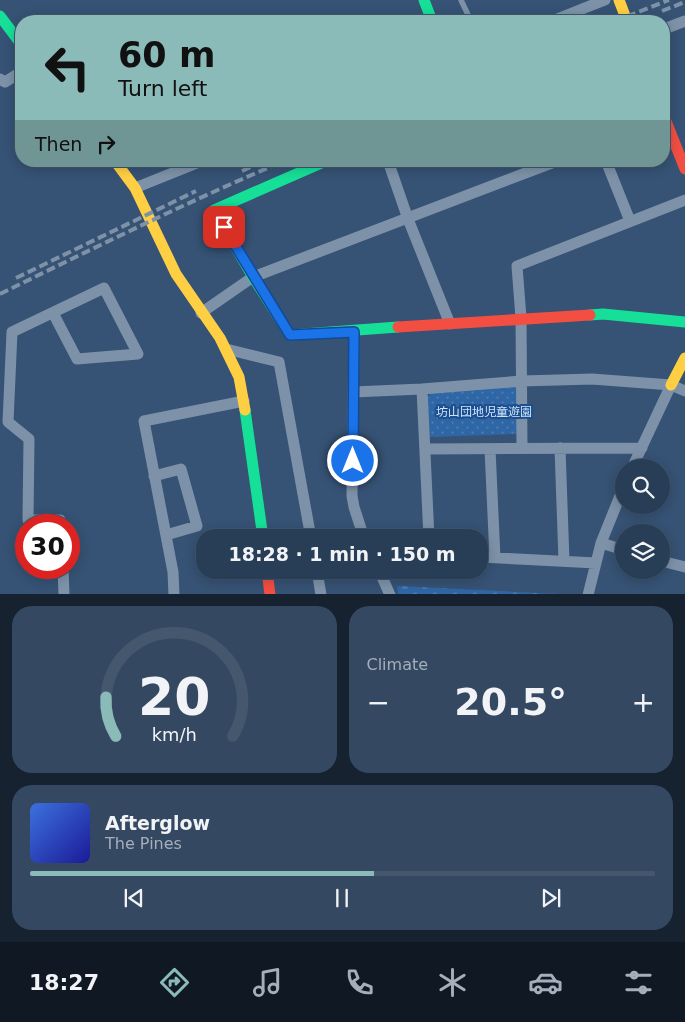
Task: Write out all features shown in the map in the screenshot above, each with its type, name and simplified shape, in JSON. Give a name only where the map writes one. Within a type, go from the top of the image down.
[{"type":"street","points":[[424,0],[430,15]]},
{"type":"street","points":[[567,15],[605,0]]},
{"type":"street","points":[[619,0],[625,15]]},
{"type":"street","points":[[0,16],[15,36]]},
{"type":"street","points":[[670,27],[685,21]]},
{"type":"street","points":[[0,79],[5,82],[15,76]]},
{"type":"street","points":[[670,131],[685,169]]},
{"type":"street","points":[[119,167],[135,188],[176,274],[226,349],[239,377],[262,529]]},
{"type":"street","points":[[135,188],[187,167]]},
{"type":"street","points":[[312,167],[214,210],[290,335],[603,314],[685,322]]},
{"type":"street","points":[[390,167],[408,219],[450,324]]},
{"type":"street","points":[[201,313],[253,277],[542,167]]},
{"type":"street","points":[[608,167],[630,222]]},
{"type":"street","points":[[522,448],[521,318],[517,266],[685,200]]},
{"type":"street","points":[[28,514],[29,439],[8,422],[12,332],[53,312],[104,288],[138,354],[77,359],[53,312]]},
{"type":"street","points":[[354,332],[352,496],[361,529]]},
{"type":"street","points":[[226,349],[279,362],[309,529]]},
{"type":"street","points":[[636,459],[685,358]]},
{"type":"street","points":[[353,392],[522,381],[592,379],[671,385],[685,391]]},
{"type":"street","points":[[422,389],[429,529]]},
{"type":"street","points":[[174,594],[173,572],[144,420],[244,402]]},
{"type":"street","points":[[490,448],[495,558]]},
{"type":"street","points":[[560,448],[564,561]]},
{"type":"street","points":[[425,449],[642,448]]},
{"type":"street","points":[[154,476],[181,469],[197,526],[166,535]]},
{"type":"street","points":[[588,594],[601,543],[615,503]]},
{"type":"street","points":[[601,543],[615,547]]},
{"type":"street","points":[[488,558],[596,563]]},
{"type":"street","points":[[670,563],[685,567]]},
{"type":"street","points":[[63,579],[64,594]]},
{"type":"street","points":[[268,579],[270,594]]},
{"type":"street","points":[[318,579],[321,594]]},
{"type":"street","points":[[384,579],[390,594]]},
{"type":"lane","points":[[461,0],[468,15]]},
{"type":"green space","name":"坊山団地児童遊園","points":[[513,385],[519,390],[518,434],[430,437],[427,398],[431,393]]},
{"type":"green space","points":[[397,586],[559,594],[398,594]]},
{"type":"railway","points":[[630,15],[669,0]]},
{"type":"railway","points":[[662,11],[685,2]]},
{"type":"railway","points":[[242,171],[251,167]]},
{"type":"railway","points":[[0,294],[176,209],[270,167]]},
{"type":"railway","points":[[16,278],[196,191]]},
{"type":"traffic: fast","points":[[424,0],[430,15]]},
{"type":"traffic: fast","points":[[0,16],[15,36]]},
{"type":"traffic: fast","points":[[312,167],[214,210],[290,335],[398,327]]},
{"type":"traffic: fast","points":[[590,315],[603,314],[685,322]]},
{"type":"traffic: fast","points":[[245,410],[262,529]]},
{"type":"traffic: slow","points":[[619,0],[625,15]]},
{"type":"traffic: slow","points":[[119,167],[135,188],[176,274],[220,338],[239,377],[245,410]]},
{"type":"traffic: slow","points":[[671,385],[685,358]]},
{"type":"traffic: jam","points":[[670,131],[685,169]]},
{"type":"traffic: jam","points":[[398,327],[590,315]]},
{"type":"traffic: jam","points":[[268,579],[270,594]]},
{"type":"route","points":[[224,227],[290,335],[354,332],[353,461]]}]
